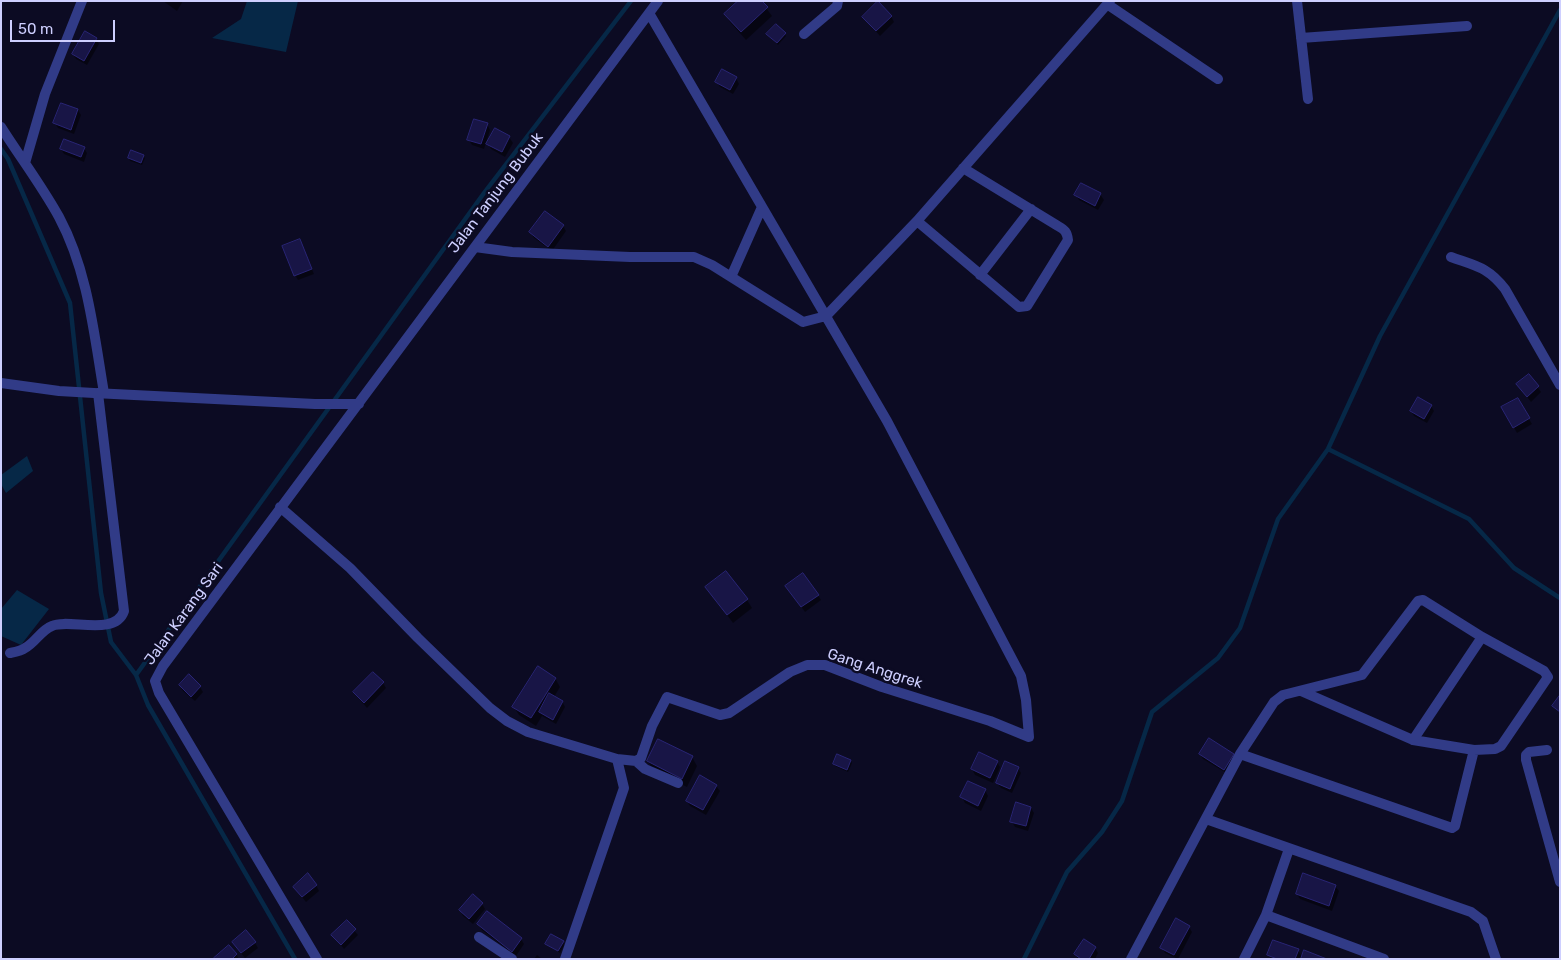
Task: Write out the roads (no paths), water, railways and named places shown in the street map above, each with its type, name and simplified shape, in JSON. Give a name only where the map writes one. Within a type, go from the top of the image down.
[{"type":"street","points":[[24,163],[44,94],[82,1]]},
{"type":"street","name":"Jalan Tanjung Bubuk","points":[[359,404],[658,1]]},
{"type":"street","points":[[804,34],[837,6],[838,1]]},
{"type":"street","points":[[1297,1],[1308,99]]},
{"type":"street","points":[[475,247],[630,257],[694,257],[712,265],[803,322],[826,316],[917,221],[1108,3],[1218,79]]},
{"type":"street","points":[[649,13],[826,316]]},
{"type":"street","points":[[1301,38],[1466,26]]},
{"type":"street","points":[[1,127],[59,218],[74,253],[88,296],[124,611],[119,619],[114,622],[87,626],[57,624],[50,626],[26,648],[10,654]]},
{"type":"street","points":[[917,221],[1019,307],[1027,306],[1068,240],[1065,230],[963,168]]},
{"type":"street","points":[[731,277],[762,207]]},
{"type":"street","points":[[980,275],[1031,209]]},
{"type":"street","points":[[1451,257],[1486,269],[1496,276],[1560,385]]},
{"type":"street","name":"Gang Anggrek","points":[[636,761],[640,758],[652,726],[667,697],[720,715],[729,713],[790,672],[807,665],[825,665],[882,687],[990,721],[1029,737],[1026,700],[1021,676],[888,421],[826,316]]},
{"type":"street","points":[[1,383],[71,392],[315,404],[359,404]]},
{"type":"street","name":"Jalan Karang Sari","points":[[317,959],[159,693],[155,681],[163,666],[280,507],[359,404]]},
{"type":"street","points":[[280,507],[350,568],[418,638],[490,708],[507,721],[528,732],[617,760],[636,761],[645,769],[678,783]]},
{"type":"street","points":[[1131,959],[1240,754],[1274,702],[1283,695],[1362,674],[1420,600],[1544,671],[1548,677],[1501,746],[1495,749],[1474,750],[1413,740],[1301,691]]},
{"type":"street","points":[[1413,740],[1482,637]]},
{"type":"street","points":[[1240,754],[1452,828],[1455,826],[1474,750]]},
{"type":"street","points":[[1546,750],[1530,752],[1526,755],[1526,760],[1538,796],[1560,882]]},
{"type":"street","points":[[566,959],[624,788],[617,760]]},
{"type":"street","points":[[1206,819],[1471,912],[1483,921],[1496,959]]},
{"type":"street","points":[[1244,959],[1266,915],[1289,849]]},
{"type":"street","points":[[1266,915],[1384,959]]},
{"type":"street","points":[[479,937],[512,959]]},
{"type":"water","points":[[247,1],[298,1],[286,52],[212,38],[241,19]]},
{"type":"water","points":[[27,456],[33,471],[6,493],[1,484],[1,475]]},
{"type":"water","points":[[17,590],[49,609],[21,645],[1,636],[1,609]]},
{"type":"waterway","points":[[136,675],[484,193],[631,1]]},
{"type":"waterway","points":[[1024,959],[1067,872],[1102,832],[1122,801],[1152,712],[1218,658],[1240,628],[1278,519],[1328,449],[1380,336],[1560,10]]},
{"type":"waterway","points":[[1,149],[8,159],[70,303],[101,593],[111,642],[136,675],[148,705],[295,959]]},
{"type":"waterway","points":[[1328,449],[1469,519],[1514,568],[1560,598]]}]
